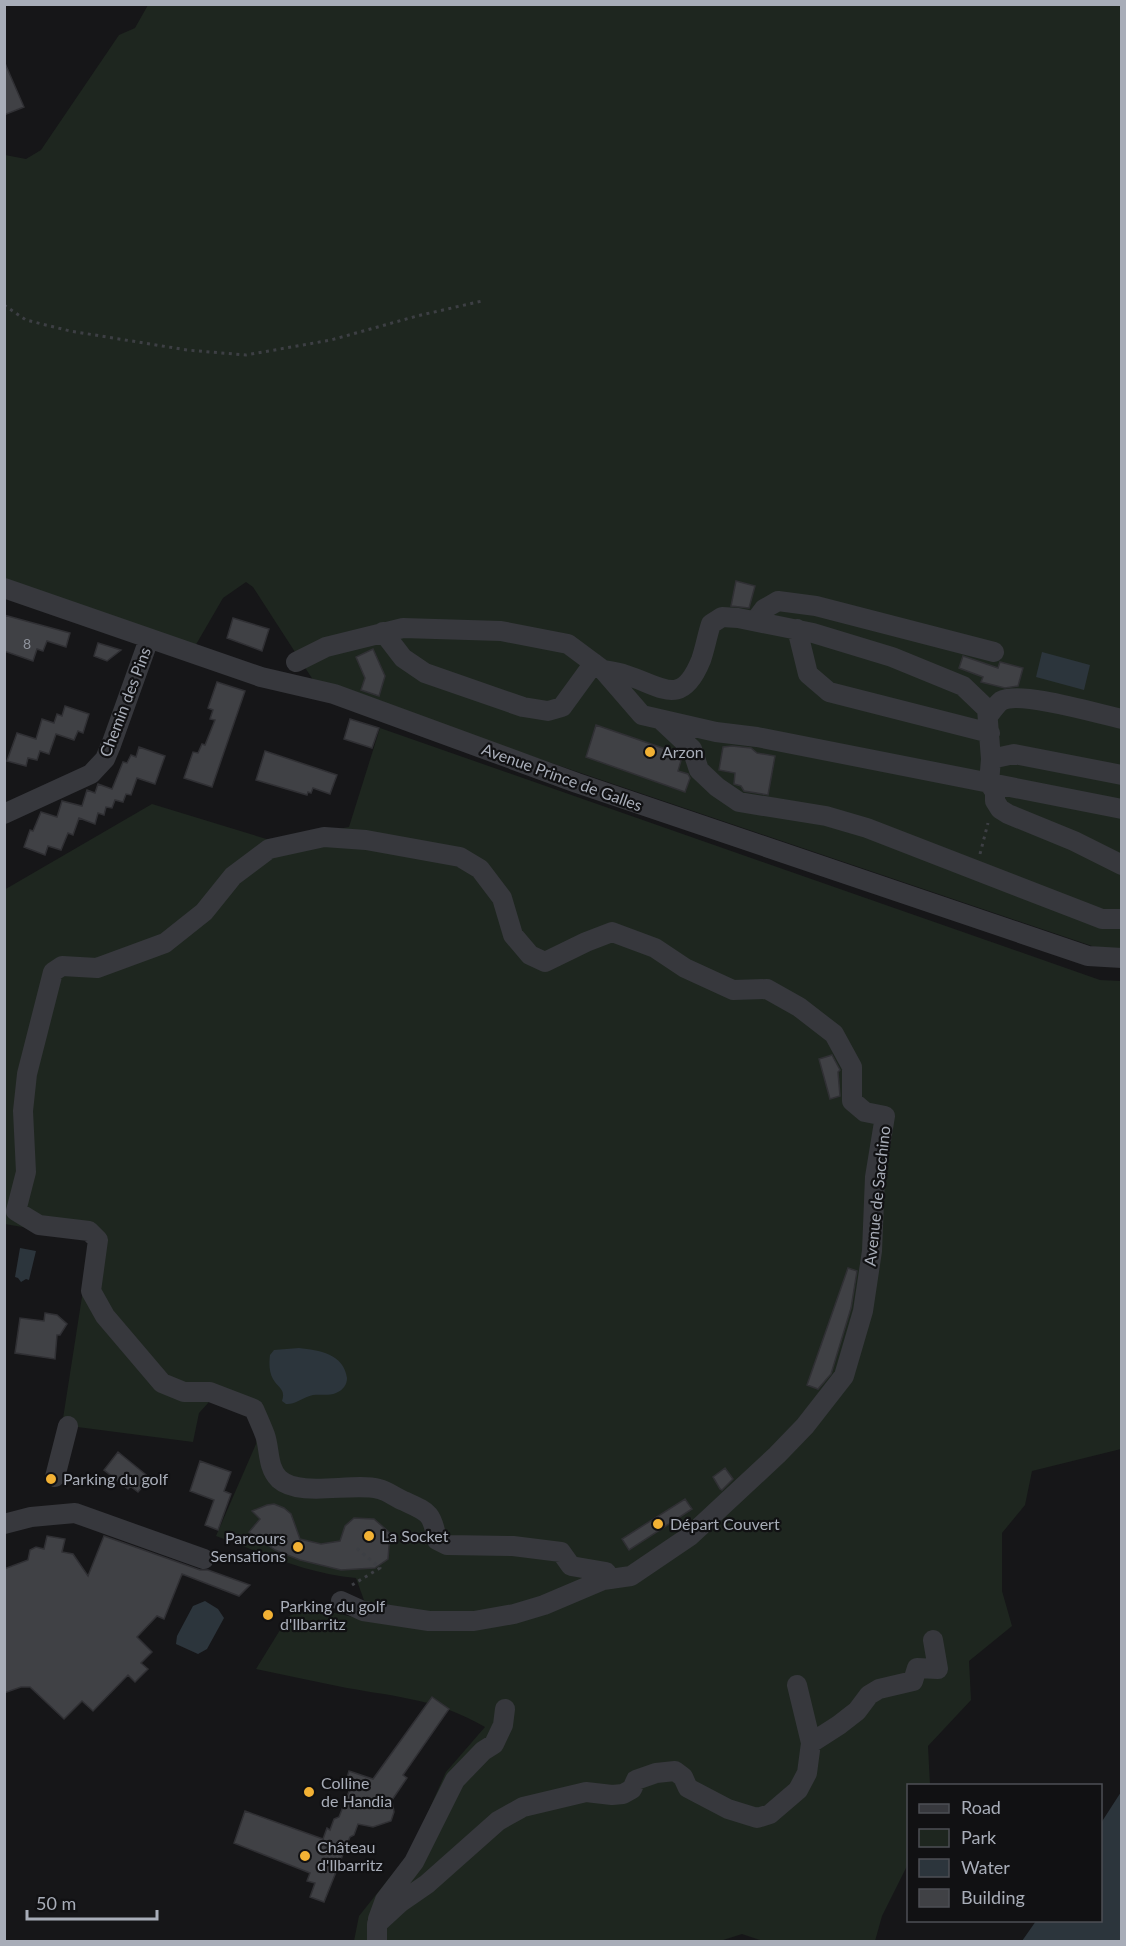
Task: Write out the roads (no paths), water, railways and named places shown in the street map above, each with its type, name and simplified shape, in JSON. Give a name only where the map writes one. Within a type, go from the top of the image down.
[{"type":"street","name":"Avenue Prince de Galles","points":[[4,588],[261,677],[334,694],[577,783],[1088,956],[1122,958]]},
{"type":"street","points":[[755,621],[764,609],[777,601],[816,606],[994,652]]},
{"type":"street","points":[[598,667],[668,690],[677,690],[686,686],[694,675],[702,657],[711,624],[723,617],[797,629],[892,657],[963,686],[987,709],[992,792],[1000,809],[1122,865]]},
{"type":"street","points":[[261,677],[326,647],[403,628],[501,631],[568,644],[598,667],[642,715],[720,732],[757,737],[992,792],[1122,809]]},
{"type":"street","points":[[797,629],[808,674],[830,692],[989,724]]},
{"type":"street","points":[[383,632],[403,658],[425,673],[523,708],[548,711],[562,706],[598,667]]},
{"type":"street","name":"Chemin des Pins","points":[[4,814],[92,774],[105,759],[149,639]]},
{"type":"street","points":[[989,724],[1000,701],[1014,698],[1036,699],[1122,719]]},
{"type":"street","points":[[660,719],[692,749],[699,770],[717,787],[739,802],[826,816],[857,825],[1102,919],[1122,919]]},
{"type":"street","points":[[692,749],[720,732]]},
{"type":"street","points":[[991,759],[1014,754],[1122,775]]},
{"type":"street","name":"Avenue de Sacchino","points":[[341,1601],[363,1611],[429,1621],[474,1622],[514,1614],[611,1579],[631,1576],[690,1536],[798,1433],[844,1376],[863,1311],[871,1261],[875,1177],[885,1116],[865,1112],[852,1101],[852,1066],[834,1034],[799,1007],[767,989],[733,990],[686,968],[655,948],[612,932],[545,962],[530,955],[513,935],[502,898],[480,869],[460,857],[366,840],[324,837],[269,849],[233,876],[204,912],[165,943],[97,968],[62,966],[53,972],[27,1074],[23,1111],[26,1172],[10,1208],[39,1225],[89,1231],[98,1240],[91,1291],[105,1316],[162,1383],[184,1392],[210,1392],[254,1410],[266,1437],[270,1463],[279,1479],[293,1486],[321,1490],[339,1486],[380,1489],[423,1509],[434,1524],[437,1540],[447,1545],[513,1546],[561,1552],[571,1566],[606,1572],[611,1579]]},
{"type":"street","points":[[55,1477],[68,1426]]},
{"type":"street","points":[[4,1524],[31,1517],[75,1513],[204,1559]]},
{"type":"street","points":[[811,1743],[857,1711],[869,1695],[879,1689],[913,1681],[917,1668],[938,1669],[933,1640]]},
{"type":"street","points":[[377,1933],[401,1902],[427,1884],[498,1821],[523,1808],[586,1792],[624,1794],[632,1789],[636,1780],[656,1773],[675,1771],[683,1777],[688,1788],[728,1809],[757,1818],[770,1814],[798,1790],[807,1773],[811,1743],[797,1685]]},
{"type":"street","points":[[377,1933],[385,1900],[414,1862],[455,1780],[483,1751],[494,1744],[503,1725],[505,1709]]},
{"type":"water","points":[[1042,652],[1090,665],[1084,690],[1036,677]]},
{"type":"water","points":[[20,1248],[36,1251],[29,1280],[21,1282],[15,1277]]},
{"type":"water","points":[[299,1348],[315,1350],[336,1358],[345,1370],[347,1378],[343,1389],[333,1394],[313,1395],[289,1404],[282,1401],[282,1391],[271,1373],[270,1355],[274,1350]]},
{"type":"water","points":[[205,1601],[218,1609],[224,1618],[207,1649],[198,1654],[176,1644],[177,1636],[193,1606]]},
{"type":"water","points":[[1121,1792],[1121,1941],[1022,1941],[1035,1922],[1102,1922],[1102,1821]]},
{"type":"place","name":"Arzon","points":[[650,752]]},
{"type":"place","name":"Parking du golf","points":[[51,1479]]},
{"type":"place","name":"Départ Couvert","points":[[658,1524]]},
{"type":"place","name":"La Socket","points":[[369,1536]]},
{"type":"place","name":"Parcours Sensations","points":[[298,1547]]},
{"type":"place","name":"Parking du golf d'Ilbarritz","points":[[268,1615]]},
{"type":"place","name":"Colline de Handia","points":[[309,1792]]},
{"type":"place","name":"Château d'Ilbarritz","points":[[305,1856]]}]
